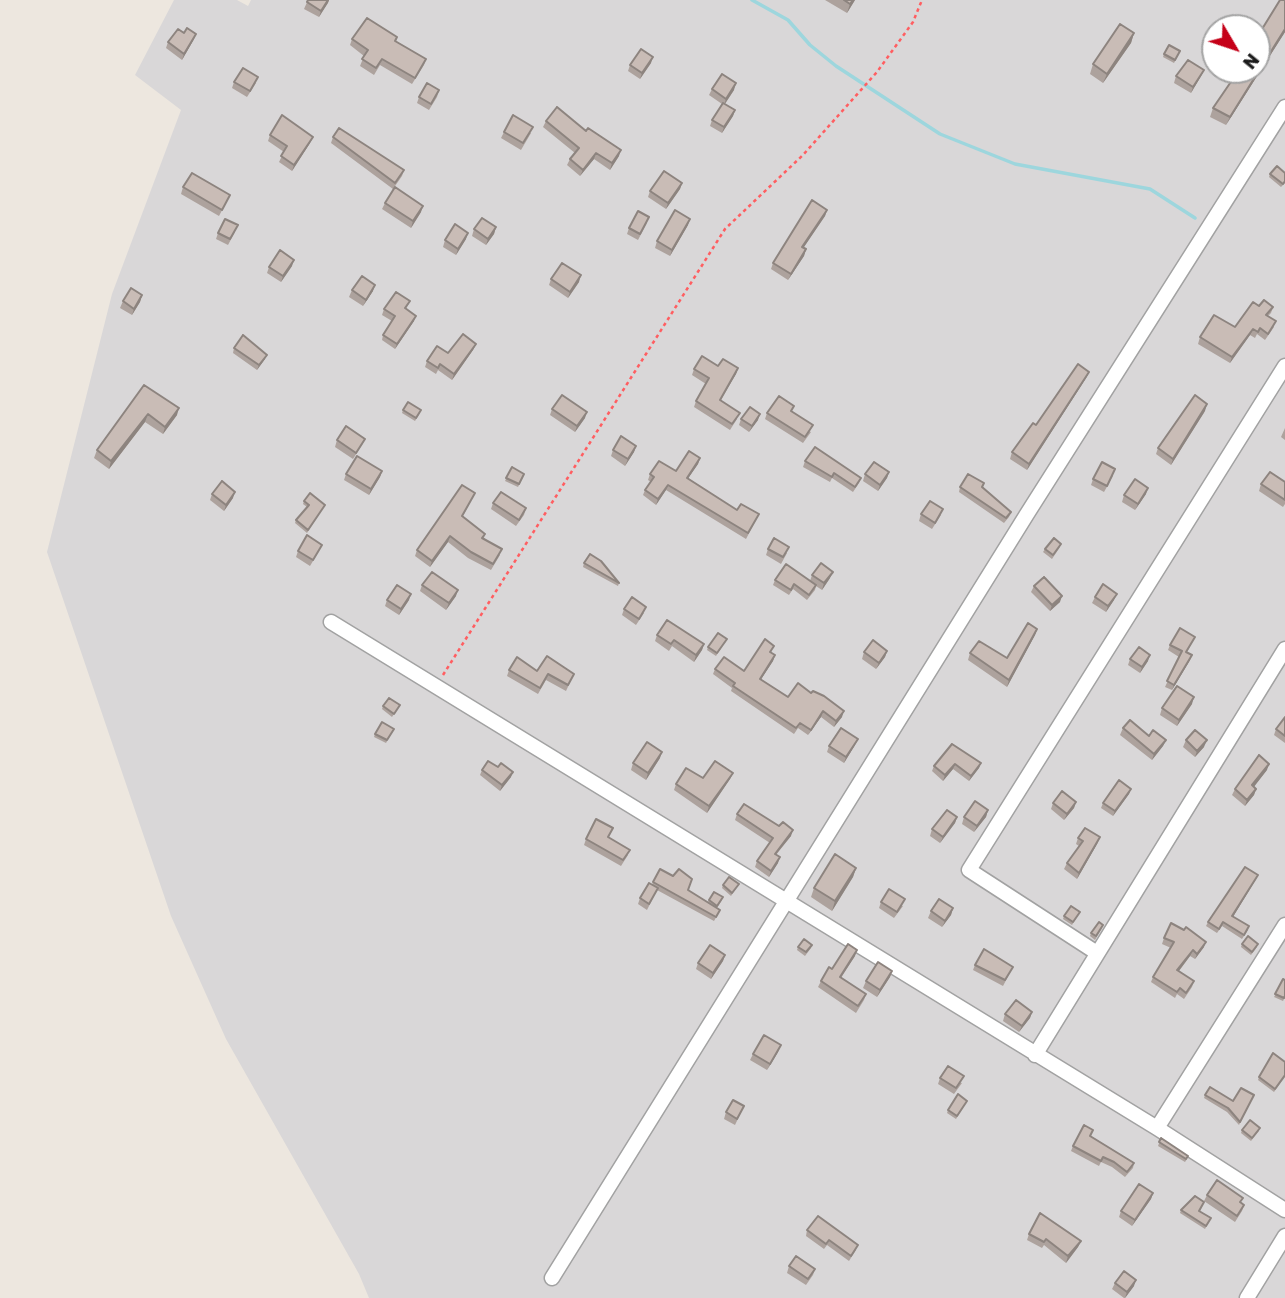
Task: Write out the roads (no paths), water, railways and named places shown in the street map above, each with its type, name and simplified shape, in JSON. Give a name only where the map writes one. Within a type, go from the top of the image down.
[{"type":"street","points":[[552,1278],[1285,107]]},
{"type":"street","points":[[1097,953],[969,870],[1285,366]]},
{"type":"street","points":[[331,622],[1157,1128],[1285,1210]]},
{"type":"street","points":[[1035,1055],[1285,649]]},
{"type":"street","points":[[1157,1128],[1285,925]]},
{"type":"street","points":[[1247,1298],[1285,1236]]},
{"type":"waterway","points":[[752,0],[788,20],[810,45],[836,66],[940,134],[1015,164],[1150,189],[1195,218]]}]
